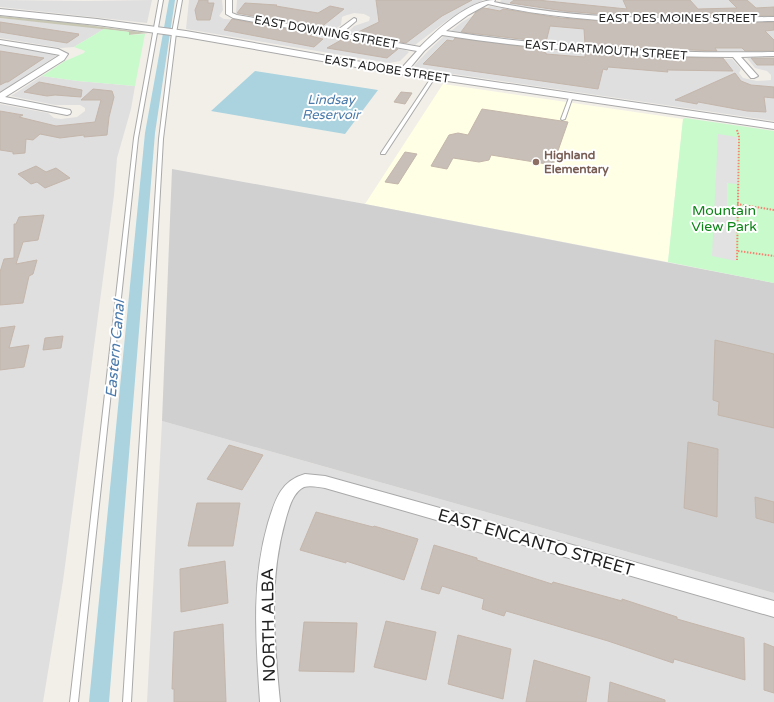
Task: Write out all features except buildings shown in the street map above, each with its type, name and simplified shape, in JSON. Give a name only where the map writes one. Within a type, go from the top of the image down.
[{"type":"street","name":"EAST DOWNING STREET","points":[[229,0],[228,11],[231,16],[421,49]]},
{"type":"street","name":"EAST DES MOINES STREET","points":[[489,1],[535,12],[612,19],[666,20],[774,18]]},
{"type":"street","points":[[402,72],[421,49],[439,32],[489,1]]},
{"type":"street","name":"EAST ADOBE STREET","points":[[0,12],[156,30],[402,72],[774,126]]},
{"type":"street","points":[[337,34],[354,20]]},
{"type":"street","name":"EAST DARTMOUTH STREET","points":[[439,32],[511,43],[587,51],[664,55],[774,54]]},
{"type":"street","points":[[0,42],[58,51],[64,54],[61,58],[0,98]]},
{"type":"street","points":[[735,55],[754,76]]},
{"type":"street","points":[[0,98],[68,112]]},
{"type":"street","name":"EAST ENCANTO STREET","points":[[297,484],[306,481],[325,482],[774,609]]},
{"type":"street","name":"NORTH ALBA","points":[[270,702],[264,619],[264,579],[267,561],[282,506],[290,489],[297,484]]},
{"type":"lane","points":[[74,702],[136,138],[162,0]]},
{"type":"lane","points":[[127,702],[161,139],[174,33],[180,0]]},
{"type":"lane","points":[[383,153],[434,76]]},
{"type":"lane","points":[[563,119],[571,96]]},
{"type":"path","points":[[735,120],[735,126],[739,133],[737,260]]},
{"type":"path","points":[[737,204],[774,210]]},
{"type":"path","points":[[738,251],[774,256]]},
{"type":"shaded area","points":[[0,0],[152,0],[147,23],[0,7]]},
{"type":"shaded area","points":[[189,0],[222,0],[223,10],[219,16],[224,19],[241,20],[310,32],[409,52],[400,61],[389,63],[186,29]]},
{"type":"shaded area","points":[[237,0],[483,0],[449,19],[415,45],[348,32],[354,26],[369,21],[370,17],[364,14],[354,13],[344,16],[342,17],[341,25],[330,30],[238,14],[236,13]]},
{"type":"shaded area","points":[[774,0],[774,16],[685,18],[624,17],[540,10],[502,3],[500,1]]},
{"type":"shaded area","points":[[490,6],[540,15],[614,22],[678,23],[774,21],[774,51],[697,52],[619,50],[507,40],[451,31],[462,22]]},
{"type":"shaded area","points":[[0,16],[72,23],[148,33],[129,35],[129,32],[0,18]]},
{"type":"shaded area","points":[[0,18],[104,29],[74,47],[61,48],[0,38]]},
{"type":"shaded area","points":[[444,36],[475,42],[584,53],[638,57],[732,59],[741,69],[739,73],[743,78],[757,81],[771,80],[771,75],[767,71],[755,68],[747,58],[774,58],[774,121],[419,69],[414,66]]},
{"type":"shaded area","points":[[0,45],[54,54],[56,56],[0,92]]},
{"type":"shaded area","points":[[42,76],[135,86],[131,109],[117,158],[114,195],[63,581],[43,702],[0,702],[0,104],[48,113],[54,118],[61,119],[77,117],[85,111],[85,108],[80,105],[55,105],[11,96]]},
{"type":"shaded area","name":"Highland Elementary","points":[[443,84],[683,119],[668,262],[365,204]]},
{"type":"shaded area","points":[[718,134],[737,137],[737,184],[727,183],[727,208],[736,210],[736,261],[712,256]]},
{"type":"shaded area","points":[[172,169],[365,204],[774,283],[774,593],[162,421]]},
{"type":"shaded area","points":[[162,421],[774,593],[774,702],[147,702]]},
{"type":"green space","points":[[104,29],[129,32],[129,35],[145,34],[135,86],[42,76],[65,61],[84,53],[85,51],[74,47]]},
{"type":"green space","name":"Mountain View Park","points":[[685,118],[774,131],[774,283],[668,262],[683,119]]},
{"type":"water","name":"Lindsay Reservoir","points":[[255,71],[378,90],[345,134],[211,111]]},
{"type":"waterway","name":"Eastern Canal","points":[[99,702],[150,133],[172,0]]},
{"type":"place","name":"Highland Elementary","points":[[536,162]]}]
